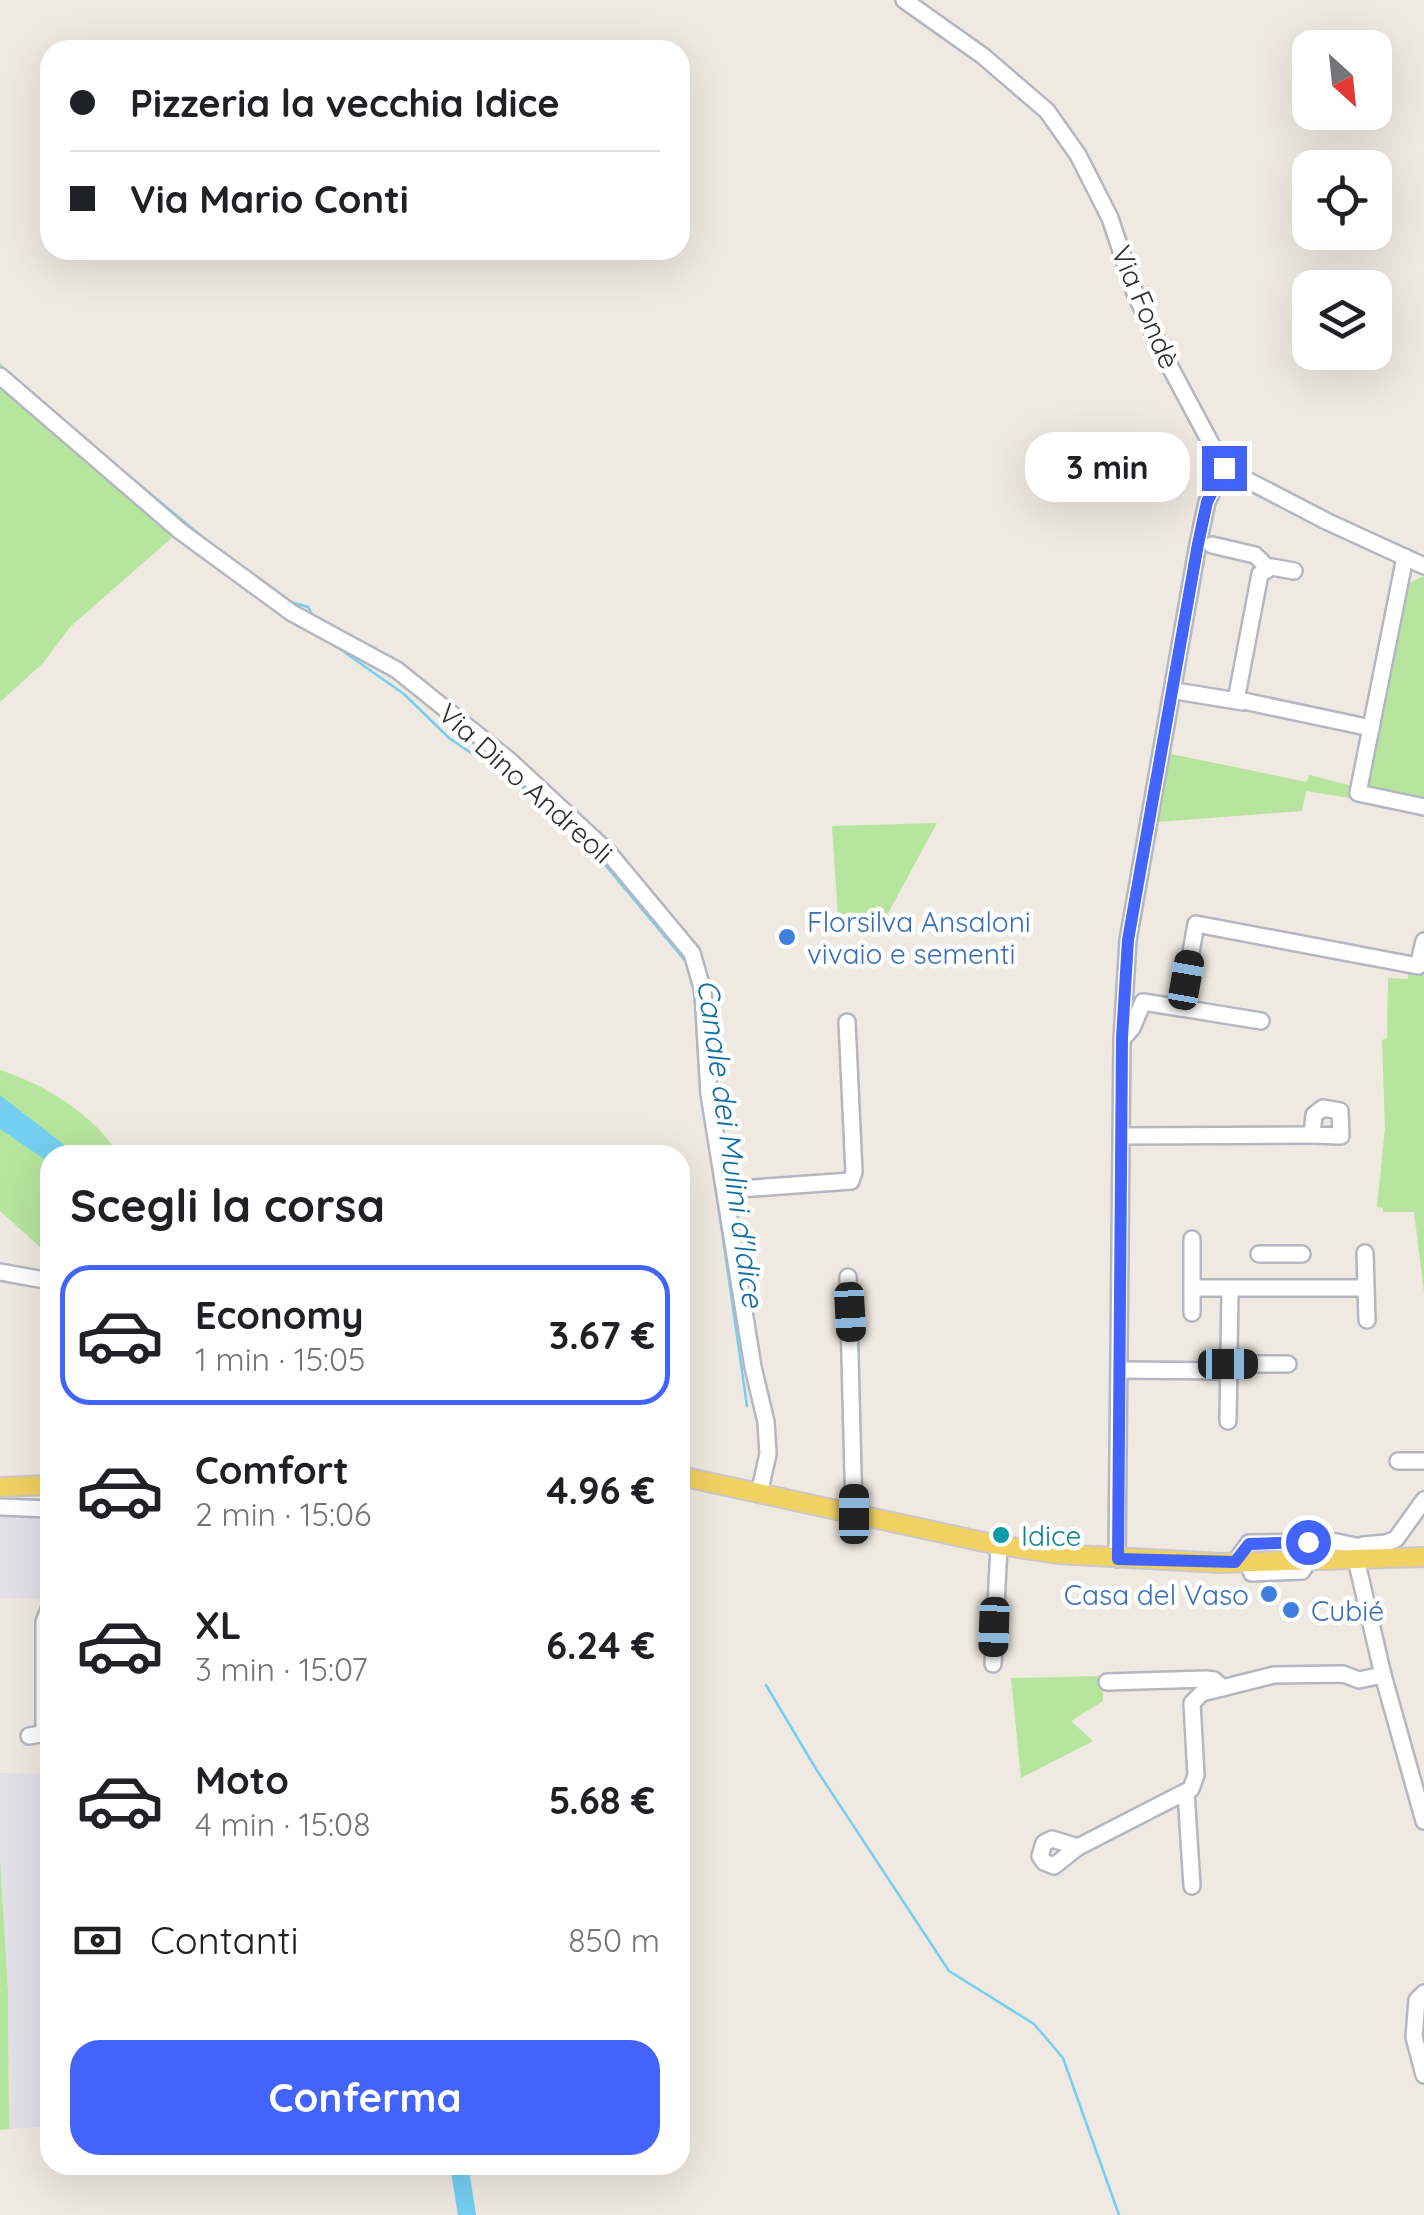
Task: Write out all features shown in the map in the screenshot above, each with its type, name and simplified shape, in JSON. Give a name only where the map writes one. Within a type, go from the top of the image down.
[{"type":"main road","points":[[690,1478],[999,1546],[1118,1559],[1241,1562],[1309,1560],[1358,1553],[1421,1557]]},
{"type":"main road","points":[[0,1487],[40,1485]]},
{"type":"street","name":"Via Fondè","points":[[904,0],[983,56],[1047,111],[1078,155],[1110,218],[1135,292],[1161,350],[1224,468]]},
{"type":"street","name":"Via Dino Andreoli","points":[[0,376],[180,530],[292,613],[397,670],[510,762],[608,852],[692,953],[703,991],[705,1064],[752,1367],[766,1422],[768,1454],[759,1494]]},
{"type":"street","points":[[1118,1559],[1122,1038],[1128,940],[1207,502],[1224,468],[1424,566]]},
{"type":"street","points":[[1212,545],[1256,555],[1268,568],[1294,572]]},
{"type":"street","points":[[1405,558],[1358,794],[1424,807]]},
{"type":"street","points":[[1243,702],[1237,695],[1260,574],[1268,568]]},
{"type":"street","points":[[1182,692],[1371,728]]},
{"type":"street","points":[[1181,1008],[1196,924],[1418,966],[1424,940]]},
{"type":"street","points":[[1122,1038],[1132,1028],[1144,1002],[1262,1020]]},
{"type":"street","points":[[725,1190],[852,1181],[847,1022]]},
{"type":"street","points":[[1122,1136],[1312,1135]]},
{"type":"street","points":[[1192,1239],[1192,1313]]},
{"type":"street","points":[[1282,1252],[1283,1288]]},
{"type":"street","points":[[1259,1254],[1302,1254]]},
{"type":"street","points":[[1365,1254],[1367,1320]]},
{"type":"street","points":[[0,1272],[40,1279]]},
{"type":"street","points":[[848,1277],[854,1514]]},
{"type":"street","points":[[1192,1288],[1366,1288]]},
{"type":"street","points":[[1228,1421],[1230,1289]]},
{"type":"street","points":[[1120,1370],[1288,1364]]},
{"type":"street","points":[[1398,1461],[1424,1460]]},
{"type":"street","points":[[1241,1562],[1249,1544],[1338,1542],[1358,1553],[1392,1542],[1402,1534],[1424,1500]]},
{"type":"street","points":[[0,1507],[40,1509]]},
{"type":"street","points":[[1402,1534],[1407,1550],[1421,1557]]},
{"type":"street","points":[[993,1664],[999,1546]]},
{"type":"street","points":[[1358,1553],[1383,1675],[1424,1821]]},
{"type":"street","points":[[1078,1847],[1186,1792],[1195,1783],[1192,1703],[1202,1693],[1274,1675],[1343,1674],[1359,1680],[1383,1675]]},
{"type":"street","points":[[1107,1682],[1206,1679],[1223,1688]]},
{"type":"street","points":[[30,1736],[40,1734]]},
{"type":"street","points":[[1186,1792],[1192,1886]]},
{"type":"street","points":[[1424,1993],[1417,2000],[1414,2037],[1424,2075]]},
{"type":"shaded area","points":[[0,1515],[40,1519],[40,1599],[0,1598]]},
{"type":"shaded area","points":[[0,1773],[40,1774],[40,2127],[9,2129],[8,1991],[0,1858]]},
{"type":"green space","points":[[0,363],[183,528],[70,627],[44,662],[0,702]]},
{"type":"green space","points":[[1424,576],[1424,797],[1364,786],[1409,583]]},
{"type":"green space","points":[[1171,754],[1307,782],[1309,775],[1353,786],[1350,798],[1306,791],[1302,811],[1157,822]]},
{"type":"green space","points":[[937,823],[880,928],[839,932],[832,826]]},
{"type":"green space","points":[[1408,967],[1424,968],[1424,1292],[1414,1212],[1383,1212],[1383,1208],[1377,1207],[1385,1128],[1382,1040],[1387,1038],[1388,978],[1408,979]]},
{"type":"green space","points":[[0,1070],[67,1103],[112,1145],[40,1145],[40,1247],[0,1211]]},
{"type":"green space","points":[[1103,1676],[1103,1701],[1071,1721],[1093,1741],[1021,1778],[1011,1678]]},
{"type":"green space","points":[[0,1858],[8,1991],[9,2129],[0,2130]]},
{"type":"water","points":[[0,1095],[64,1145],[40,1145],[40,1156],[0,1129]]},
{"type":"waterway","name":"Canale dei Mulini d'Idice","points":[[100,452],[217,549]]},
{"type":"waterway","name":"Canale dei Mulini d'Idice","points":[[287,601],[308,607],[313,616]]},
{"type":"waterway","name":"Canale dei Mulini d'Idice","points":[[327,640],[404,694],[449,738],[521,786],[606,866],[687,963]]},
{"type":"waterway","name":"Canale dei Mulini d'Idice","points":[[689,970],[700,1076]]},
{"type":"waterway","name":"Canale dei Mulini d'Idice","points":[[713,1168],[747,1406]]},
{"type":"waterway","name":"Canale dei Mulini d'Idice","points":[[766,1685],[816,1769],[949,1971],[1034,2024],[1063,2058],[1119,2215]]},
{"type":"waterway","points":[[461,2175],[467,2215]]},
{"type":"place","name":"Florsilva Ansaloni vivaio e sementi","points":[[787,937]]},
{"type":"place","name":"Idice","points":[[1001,1535]]},
{"type":"place","name":"Casa del Vaso","points":[[1269,1594]]},
{"type":"place","name":"Cubié","points":[[1291,1610]]},
{"type":"route","points":[[1224,468],[1207,502],[1198,544],[1128,940],[1122,1038],[1118,1559],[1235,1562],[1249,1544],[1308,1542]]}]
